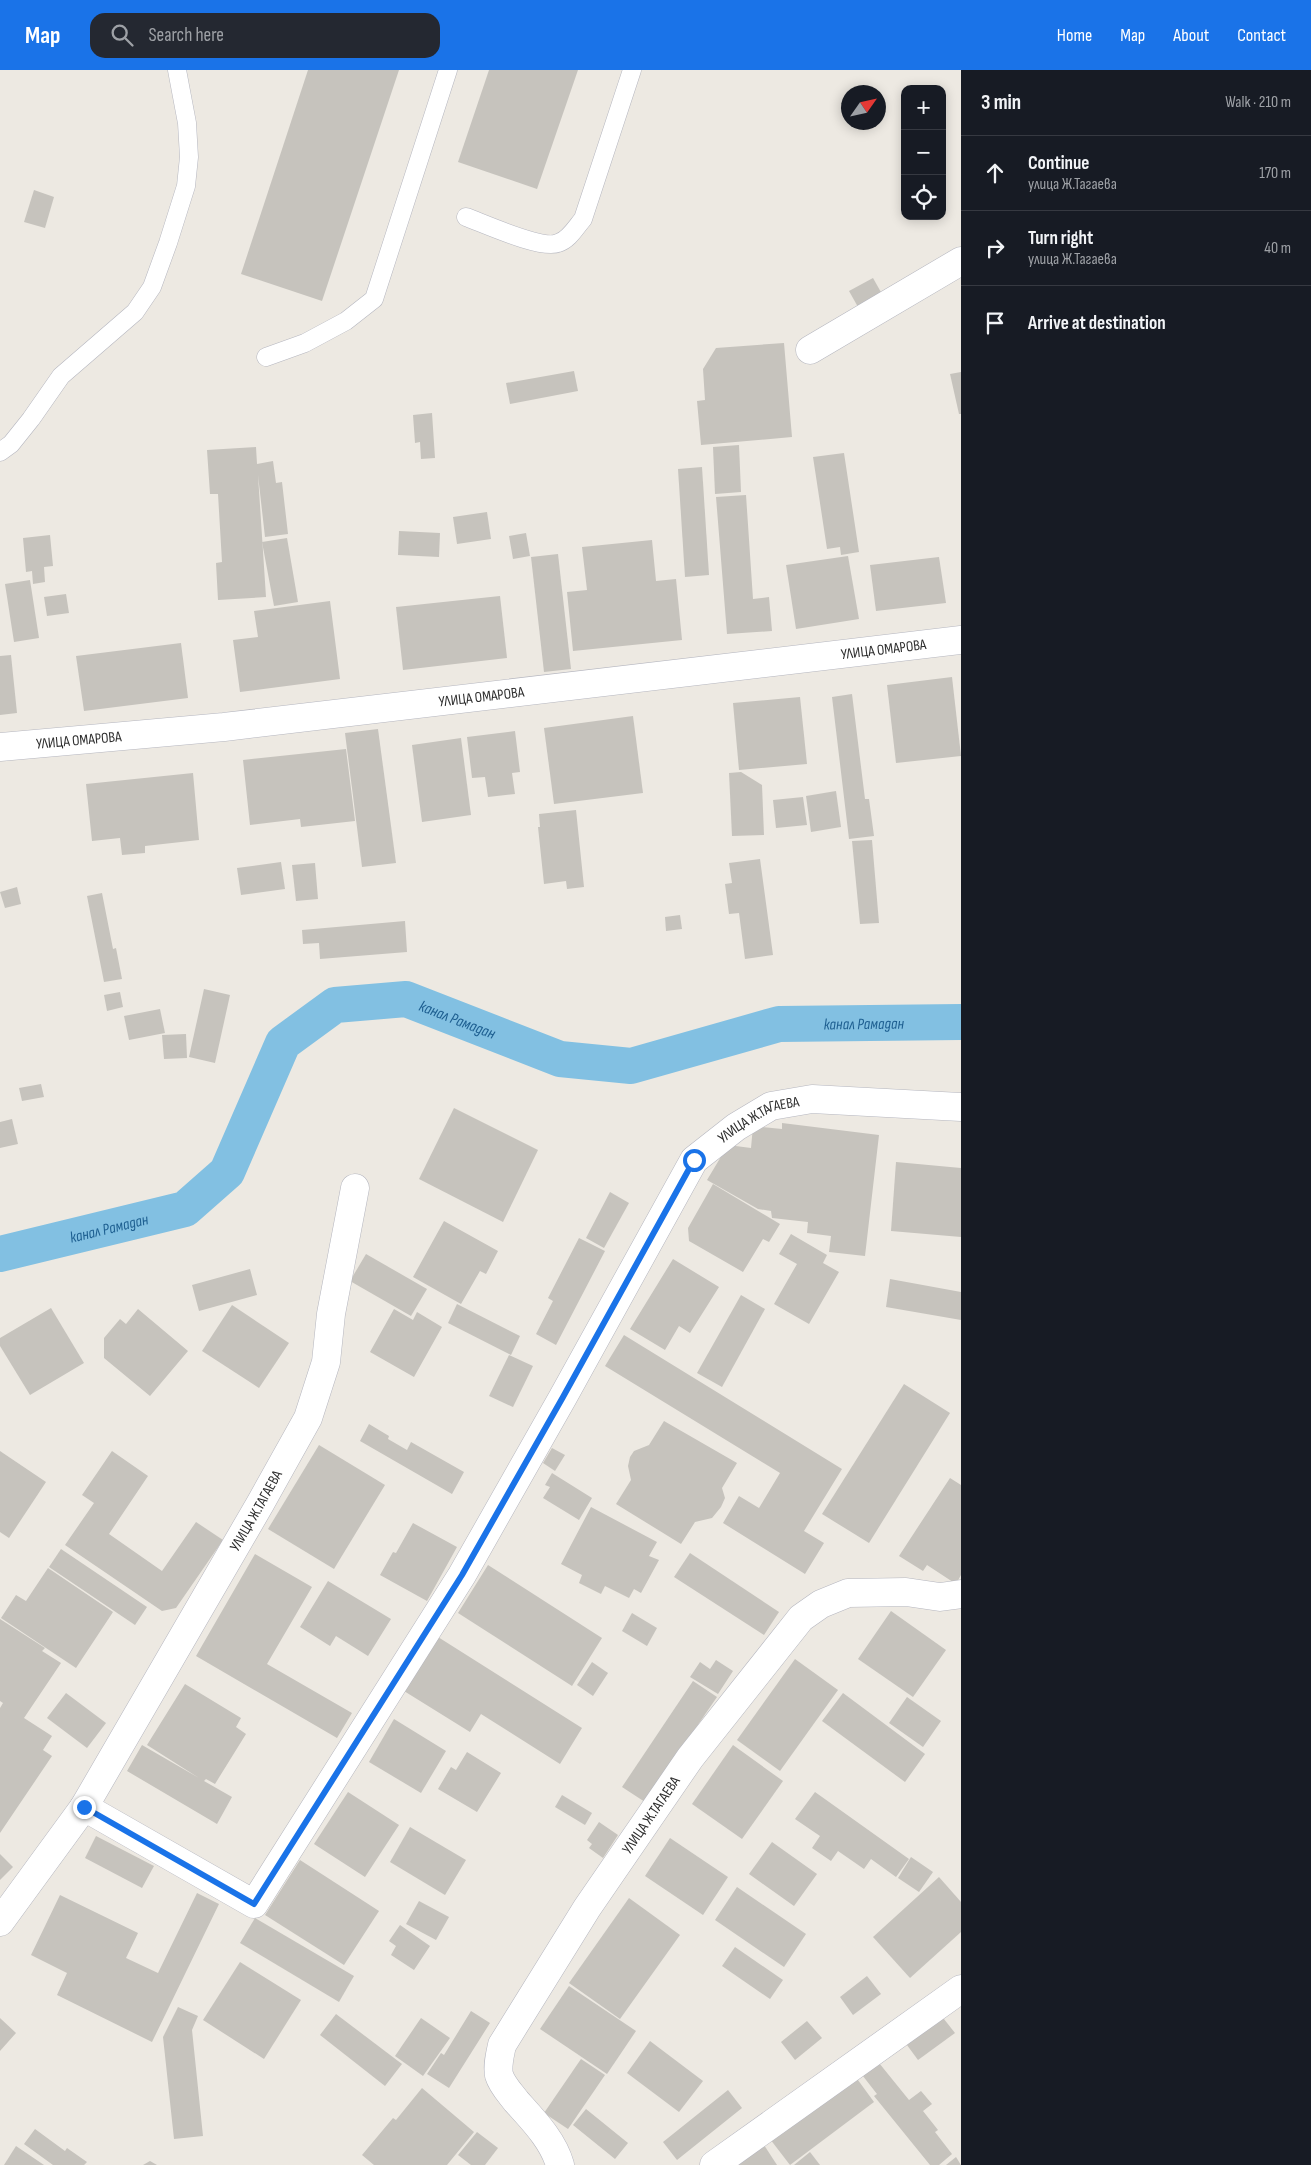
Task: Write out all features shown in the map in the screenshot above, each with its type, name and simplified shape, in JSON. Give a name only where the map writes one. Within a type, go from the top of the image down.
[{"type":"street","points":[[810,350],[961,260]]},
{"type":"street","name":"УЛИЦА ОМАРОВА","points":[[0,747],[224,726],[961,640]]},
{"type":"street","name":"УЛИЦА Ж.ТАГАЕВА","points":[[84,1807],[254,1904],[462,1575],[694,1160],[736,1127],[771,1106],[812,1099],[961,1107]]},
{"type":"street","name":"УЛИЦА Ж.ТАГАЕВА","points":[[0,1922],[84,1807],[308,1418],[326,1362],[331,1314],[355,1188]]},
{"type":"street","name":"УЛИЦА Ж.ТАГАЕВА","points":[[561,2165],[556,2153],[540,2129],[504,2086],[499,2076],[498,2064],[502,2044],[588,1908],[690,1758],[801,1618],[821,1604],[848,1593],[906,1592],[940,1597],[961,1594]]},
{"type":"street","points":[[714,2165],[961,1989]]},
{"type":"lane","points":[[0,452],[11,444],[61,376],[135,312],[152,287],[186,186],[189,158],[187,123],[177,70]]},
{"type":"lane","points":[[266,357],[305,343],[346,321],[374,299],[448,70]]},
{"type":"lane","points":[[466,217],[544,245],[559,243],[570,235],[583,219],[632,70]]},
{"type":"building","points":[[308,70],[399,70],[322,301],[241,274]]},
{"type":"building","points":[[489,70],[578,70],[537,189],[458,162]]},
{"type":"building","points":[[34,190],[54,197],[45,228],[24,222]]},
{"type":"building","points":[[873,278],[882,294],[858,307],[849,291]]},
{"type":"building","points":[[784,343],[792,437],[701,445],[697,401],[705,400],[703,369],[716,348]]},
{"type":"building","points":[[574,371],[578,391],[510,404],[506,383]]},
{"type":"building","points":[[961,372],[961,414],[959,414],[950,374]]},
{"type":"building","points":[[432,413],[435,458],[421,459],[420,442],[415,443],[413,415]]},
{"type":"building","points":[[739,445],[741,492],[715,494],[713,447]]},
{"type":"building","points":[[256,447],[257,464],[273,461],[276,483],[282,482],[288,534],[265,537],[258,475],[266,597],[218,600],[216,563],[222,562],[218,494],[210,494],[207,450]]},
{"type":"building","points":[[844,453],[859,552],[841,555],[840,547],[827,549],[813,457]]},
{"type":"building","points":[[702,467],[709,575],[685,577],[678,469]]},
{"type":"building","points":[[746,495],[753,599],[769,597],[772,631],[727,634],[716,497]]},
{"type":"building","points":[[487,512],[491,539],[457,544],[453,517]]},
{"type":"building","points":[[399,531],[440,533],[439,557],[398,555]]},
{"type":"building","points":[[526,533],[530,556],[513,559],[509,536]]},
{"type":"building","points":[[50,535],[53,566],[44,567],[45,582],[33,584],[32,571],[26,572],[23,538]]},
{"type":"building","points":[[287,538],[298,602],[274,606],[262,542]]},
{"type":"building","points":[[652,540],[656,581],[676,579],[682,640],[573,651],[567,592],[587,590],[582,547]]},
{"type":"building","points":[[558,554],[571,669],[544,672],[531,557]]},
{"type":"building","points":[[848,556],[859,619],[796,629],[786,565]]},
{"type":"building","points":[[939,557],[946,603],[876,611],[870,565]]},
{"type":"building","points":[[30,580],[39,638],[14,642],[5,584]]},
{"type":"building","points":[[66,594],[69,613],[47,616],[44,597]]},
{"type":"building","points":[[500,596],[507,658],[403,670],[396,607]]},
{"type":"building","points":[[330,601],[340,679],[240,692],[233,640],[258,637],[254,611]]},
{"type":"building","points":[[181,643],[188,698],[84,711],[76,656]]},
{"type":"building","points":[[11,655],[17,713],[0,715],[0,656]]},
{"type":"building","points":[[952,677],[961,756],[896,763],[887,685]]},
{"type":"building","points":[[852,694],[865,799],[869,799],[874,836],[849,839],[832,697]]},
{"type":"building","points":[[800,697],[807,764],[739,770],[733,703]]},
{"type":"building","points":[[633,716],[643,793],[554,804],[544,728]]},
{"type":"building","points":[[378,729],[396,863],[362,867],[345,733]]},
{"type":"building","points":[[515,731],[520,772],[512,773],[515,794],[488,797],[485,777],[472,778],[467,737]]},
{"type":"building","points":[[461,738],[471,815],[422,822],[412,745]]},
{"type":"building","points":[[346,749],[355,821],[301,827],[300,819],[250,825],[243,760]]},
{"type":"building","points":[[741,772],[762,785],[764,835],[732,836],[729,773]]},
{"type":"building","points":[[193,773],[199,840],[145,846],[145,853],[122,855],[120,838],[92,841],[86,784]]},
{"type":"building","points":[[836,791],[841,827],[811,832],[806,796]]},
{"type":"building","points":[[803,797],[807,825],[776,828],[773,800]]},
{"type":"building","points":[[576,810],[584,887],[567,889],[566,881],[544,884],[538,827],[540,827],[539,814]]},
{"type":"building","points":[[872,840],[879,923],[860,924],[852,841]]},
{"type":"building","points":[[760,859],[773,955],[745,959],[739,913],[729,914],[725,884],[732,883],[729,863]]},
{"type":"building","points":[[281,862],[285,889],[241,895],[237,868]]},
{"type":"building","points":[[315,863],[318,899],[296,901],[292,865]]},
{"type":"building","points":[[17,887],[21,904],[5,908],[0,892]]},
{"type":"building","points":[[102,893],[113,949],[116,948],[122,979],[104,982],[87,896]]},
{"type":"building","points":[[680,915],[682,929],[666,931],[665,917]]},
{"type":"building","points":[[405,921],[407,952],[320,959],[319,943],[303,944],[302,930]]},
{"type":"building","points":[[204,989],[230,995],[215,1063],[189,1057]]},
{"type":"building","points":[[120,992],[123,1007],[107,1011],[104,995]]},
{"type":"building","points":[[160,1009],[165,1033],[129,1040],[124,1016]]},
{"type":"building","points":[[186,1034],[187,1058],[164,1059],[162,1035]]},
{"type":"building","points":[[41,1084],[44,1097],[22,1101],[19,1088]]},
{"type":"building","points":[[454,1108],[538,1150],[503,1222],[419,1179]]},
{"type":"building","points":[[12,1119],[18,1144],[0,1148],[0,1122]]},
{"type":"building","points":[[782,1123],[879,1135],[865,1256],[829,1252],[831,1236],[807,1233],[808,1222],[772,1218],[771,1211],[758,1209],[707,1180],[728,1145],[751,1148],[753,1126],[782,1129]]},
{"type":"building","points":[[896,1162],[961,1168],[961,1237],[891,1231]]},
{"type":"building","points":[[713,1184],[780,1224],[769,1242],[763,1239],[743,1272],[689,1241],[688,1228]]},
{"type":"building","points":[[610,1192],[629,1203],[604,1248],[586,1238]]},
{"type":"building","points":[[444,1221],[498,1251],[486,1274],[480,1271],[461,1304],[413,1277]]},
{"type":"building","points":[[791,1234],[827,1255],[823,1263],[839,1272],[809,1324],[774,1304],[797,1264],[779,1254]]},
{"type":"building","points":[[579,1238],[605,1251],[556,1345],[536,1334],[553,1301],[548,1298]]},
{"type":"building","points":[[366,1254],[427,1289],[411,1316],[350,1281]]},
{"type":"building","points":[[673,1259],[719,1287],[690,1333],[679,1326],[665,1350],[630,1329]]},
{"type":"building","points":[[250,1269],[257,1295],[199,1311],[192,1285]]},
{"type":"building","points":[[890,1279],[961,1292],[961,1320],[886,1307]]},
{"type":"building","points":[[741,1295],[765,1309],[722,1387],[697,1373]]},
{"type":"building","points":[[457,1304],[520,1336],[511,1355],[448,1323]]},
{"type":"building","points":[[232,1305],[289,1343],[259,1388],[202,1351]]},
{"type":"building","points":[[51,1308],[84,1363],[30,1395],[0,1346],[0,1338]]},
{"type":"building","points":[[138,1309],[188,1351],[150,1396],[104,1358],[104,1338],[120,1319],[126,1324]]},
{"type":"building","points":[[394,1309],[413,1320],[417,1312],[442,1327],[414,1377],[370,1352]]},
{"type":"building","points":[[624,1335],[842,1469],[804,1531],[824,1543],[805,1574],[723,1523],[739,1496],[759,1508],[780,1473],[605,1366]]},
{"type":"building","points":[[509,1355],[533,1366],[513,1407],[489,1396]]},
{"type":"building","points":[[904,1384],[950,1413],[869,1543],[822,1514]]},
{"type":"building","points":[[664,1421],[737,1463],[722,1488],[725,1498],[721,1507],[712,1518],[695,1522],[681,1544],[616,1504],[631,1480],[628,1466],[630,1457],[634,1451],[649,1445]]},
{"type":"building","points":[[369,1424],[389,1436],[388,1439],[407,1450],[411,1442],[464,1472],[452,1494],[360,1441]]},
{"type":"building","points":[[319,1445],[385,1485],[334,1569],[268,1529]]},
{"type":"building","points":[[552,1448],[565,1455],[555,1471],[543,1463]]},
{"type":"building","points":[[0,1451],[46,1482],[9,1538],[0,1532]]},
{"type":"building","points":[[112,1451],[148,1476],[109,1534],[162,1571],[196,1522],[223,1540],[176,1608],[162,1611],[65,1545],[94,1503],[82,1495]]},
{"type":"building","points":[[552,1473],[592,1498],[579,1520],[543,1498],[550,1487],[545,1485]]},
{"type":"building","points":[[950,1478],[961,1485],[961,1575],[956,1584],[927,1565],[923,1571],[899,1556]]},
{"type":"building","points":[[591,1507],[657,1542],[649,1556],[659,1560],[641,1593],[634,1589],[629,1598],[605,1586],[601,1594],[579,1583],[582,1575],[561,1564]]},
{"type":"building","points":[[413,1523],[457,1547],[427,1601],[380,1575],[393,1552],[396,1553]]},
{"type":"building","points":[[61,1549],[147,1607],[135,1625],[49,1567]]},
{"type":"building","points":[[690,1553],[779,1612],[764,1635],[674,1577]]},
{"type":"building","points":[[255,1554],[312,1587],[267,1664],[352,1713],[337,1738],[196,1656]]},
{"type":"building","points":[[488,1565],[602,1638],[572,1686],[458,1613]]},
{"type":"building","points":[[48,1568],[113,1612],[76,1668],[1,1618],[16,1595],[26,1601]]},
{"type":"building","points":[[328,1581],[391,1619],[368,1656],[336,1636],[330,1646],[300,1627]]},
{"type":"building","points":[[891,1611],[946,1650],[913,1697],[858,1659]]},
{"type":"building","points":[[632,1613],[657,1628],[647,1646],[622,1631]]},
{"type":"building","points":[[0,1619],[45,1648],[42,1651],[61,1663],[24,1718],[52,1736],[43,1750],[52,1756],[0,1833],[0,1708],[3,1703],[0,1701]]},
{"type":"building","points":[[438,1637],[582,1728],[560,1764],[481,1714],[470,1732],[404,1691]]},
{"type":"building","points":[[795,1659],[838,1690],[780,1771],[737,1740]]},
{"type":"building","points":[[716,1660],[733,1671],[718,1694],[690,1677],[700,1662],[710,1669]]},
{"type":"building","points":[[592,1662],[608,1673],[593,1696],[577,1685]]},
{"type":"building","points":[[693,1681],[717,1697],[645,1802],[622,1787]]},
{"type":"building","points":[[185,1684],[241,1718],[236,1727],[246,1734],[215,1784],[206,1779],[204,1781],[232,1797],[217,1824],[127,1771],[142,1745],[199,1778],[147,1745]]},
{"type":"building","points":[[66,1693],[106,1723],[87,1748],[47,1718]]},
{"type":"building","points":[[843,1693],[925,1754],[905,1782],[822,1721]]},
{"type":"building","points":[[907,1697],[941,1721],[923,1747],[889,1723]]},
{"type":"building","points":[[394,1719],[446,1751],[421,1793],[369,1762]]},
{"type":"building","points":[[733,1745],[783,1781],[742,1839],[692,1804]]},
{"type":"building","points":[[467,1752],[501,1773],[477,1812],[438,1789],[451,1767],[456,1770]]},
{"type":"building","points":[[348,1792],[399,1825],[365,1877],[314,1844]]},
{"type":"building","points":[[815,1792],[909,1859],[896,1877],[871,1859],[864,1869],[838,1851],[831,1861],[812,1848],[820,1836],[795,1819]]},
{"type":"building","points":[[562,1795],[592,1813],[585,1825],[555,1807]]},
{"type":"building","points":[[599,1822],[618,1835],[603,1858],[589,1848],[592,1844],[587,1840]]},
{"type":"building","points":[[410,1827],[466,1860],[445,1895],[390,1862]]},
{"type":"building","points":[[96,1836],[154,1866],[142,1888],[85,1858]]},
{"type":"building","points":[[670,1838],[728,1877],[703,1915],[645,1876]]},
{"type":"building","points":[[772,1842],[817,1874],[794,1906],[749,1874]]},
{"type":"building","points":[[0,1854],[13,1867],[0,1880]]},
{"type":"building","points":[[911,1857],[933,1872],[919,1892],[898,1878]]},
{"type":"building","points":[[300,1860],[379,1911],[344,1965],[265,1915]]},
{"type":"building","points":[[939,1877],[961,1902],[961,1932],[910,1978],[873,1937]]},
{"type":"building","points":[[737,1887],[806,1934],[784,1967],[715,1920]]},
{"type":"building","points":[[197,1893],[219,1904],[152,2042],[57,1995],[67,1973],[31,1955],[60,1895],[138,1933],[126,1958],[158,1973]]},
{"type":"building","points":[[629,1898],[680,1935],[620,2019],[569,1983]]},
{"type":"building","points":[[419,1901],[449,1917],[436,1940],[406,1924]]},
{"type":"building","points":[[255,1918],[354,1976],[339,2002],[240,1943]]},
{"type":"building","points":[[400,1925],[430,1946],[414,1970],[391,1955],[396,1946],[389,1941]]},
{"type":"building","points":[[735,1947],[783,1980],[770,1999],[722,1966]]},
{"type":"building","points":[[240,1962],[301,2000],[264,2059],[203,2020]]},
{"type":"building","points":[[867,1976],[881,1994],[853,2015],[840,1997]]},
{"type":"building","points":[[569,1986],[636,2031],[607,2074],[540,2029]]},
{"type":"building","points":[[178,2007],[198,2016],[192,2030],[203,2136],[174,2139],[163,2037]]},
{"type":"building","points":[[471,2011],[490,2023],[449,2088],[427,2074],[441,2053],[444,2055]]},
{"type":"building","points":[[336,2014],[402,2064],[385,2086],[320,2035]]},
{"type":"building","points":[[940,2014],[955,2033],[918,2060],[904,2041]]},
{"type":"building","points":[[0,2018],[16,2033],[0,2051]]},
{"type":"building","points":[[421,2018],[450,2038],[423,2076],[395,2056]]},
{"type":"building","points":[[807,2021],[822,2038],[795,2060],[781,2042]]},
{"type":"building","points":[[650,2041],[703,2081],[679,2112],[627,2073]]},
{"type":"building","points":[[875,2058],[909,2100],[921,2091],[932,2104],[923,2111],[938,2130],[935,2132],[952,2154],[939,2165],[930,2165],[874,2096],[877,2094],[859,2071]]},
{"type":"building","points":[[581,2059],[605,2075],[568,2129],[544,2113]]},
{"type":"building","points":[[855,2076],[874,2102],[790,2165],[770,2139]]},
{"type":"building","points":[[422,2088],[474,2132],[447,2165],[374,2165],[362,2155],[393,2118],[396,2120]]},
{"type":"building","points":[[728,2090],[742,2108],[677,2160],[663,2142]]},
{"type":"building","points":[[586,2109],[628,2143],[615,2159],[573,2125]]},
{"type":"building","points":[[35,2129],[65,2151],[67,2148],[87,2162],[84,2165],[53,2165],[24,2144]]},
{"type":"building","points":[[477,2132],[498,2148],[485,2165],[471,2165],[458,2155]]},
{"type":"building","points":[[764,2145],[777,2165],[734,2165]]},
{"type":"building","points":[[16,2146],[44,2165],[4,2165]]},
{"type":"building","points":[[810,2152],[820,2165],[794,2165]]},
{"type":"building","points":[[956,2157],[961,2165],[946,2165]]},
{"type":"building","points":[[150,2161],[157,2165],[143,2165]]},
{"type":"waterway","name":"канал Рамадан","points":[[0,1254],[185,1209],[227,1172],[283,1043],[335,1005],[406,999],[560,1059],[631,1066],[779,1024],[961,1022]]},
{"type":"route","points":[[84,1807],[254,1904],[462,1575],[694,1160]]}]
